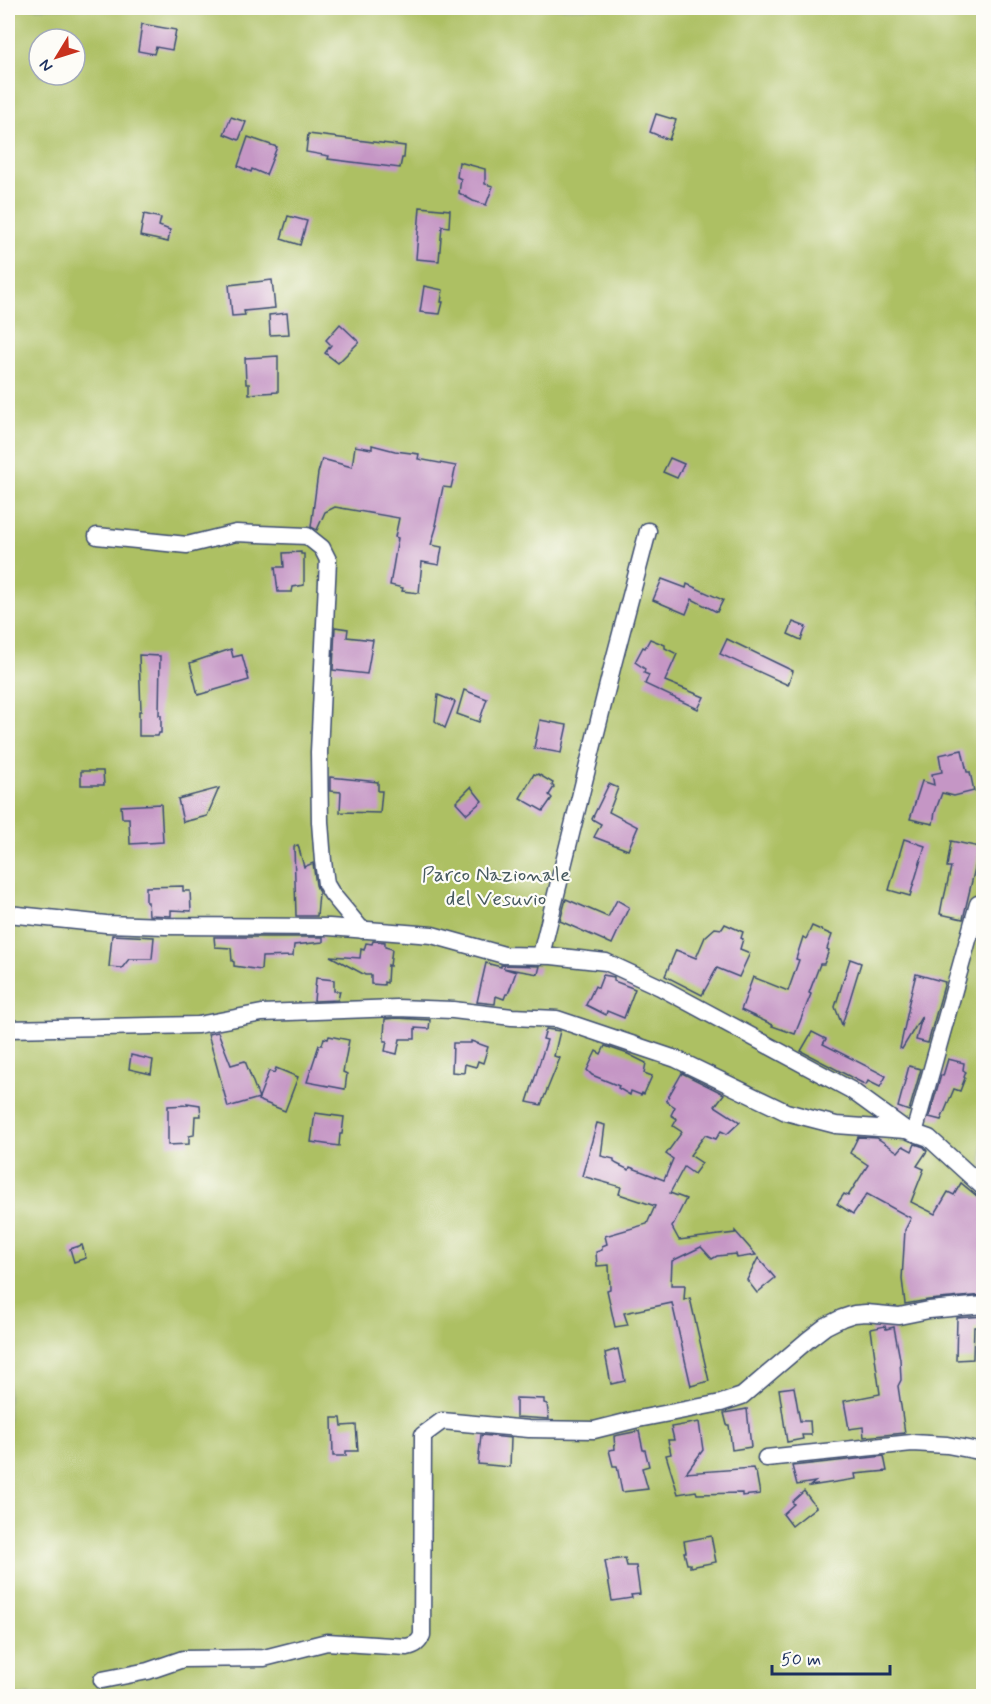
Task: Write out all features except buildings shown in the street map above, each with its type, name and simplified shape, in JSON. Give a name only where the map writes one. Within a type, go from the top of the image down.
[{"type":"street","points":[[541,955],[648,531]]},
{"type":"street","points":[[97,536],[187,545],[236,533],[307,536],[322,548],[328,560],[320,753],[320,822],[323,861],[326,884],[362,930]]},
{"type":"street","points":[[910,1131],[978,904]]},
{"type":"street","points":[[8,914],[106,924],[329,927],[432,935],[504,955],[541,955],[606,962],[660,987],[851,1090],[910,1131],[929,1138],[984,1188]]},
{"type":"street","points":[[8,1029],[198,1025],[262,1013],[397,1008],[453,1010],[512,1017],[557,1019],[676,1059],[786,1112],[836,1125],[910,1131]]},
{"type":"street","points":[[102,1680],[148,1671],[183,1659],[264,1658],[327,1642],[407,1647],[414,1645],[422,1635],[423,1435],[442,1421],[529,1429],[594,1430],[721,1403],[742,1396],[809,1338],[842,1318],[866,1313],[899,1316],[929,1310],[984,1305]]},
{"type":"street","points":[[766,1458],[912,1443],[947,1445],[984,1452]]},
{"type":"green space","name":"Parco Nazionale del Vesuvio","points":[[8,8],[983,8],[983,1696],[8,1696]]}]
